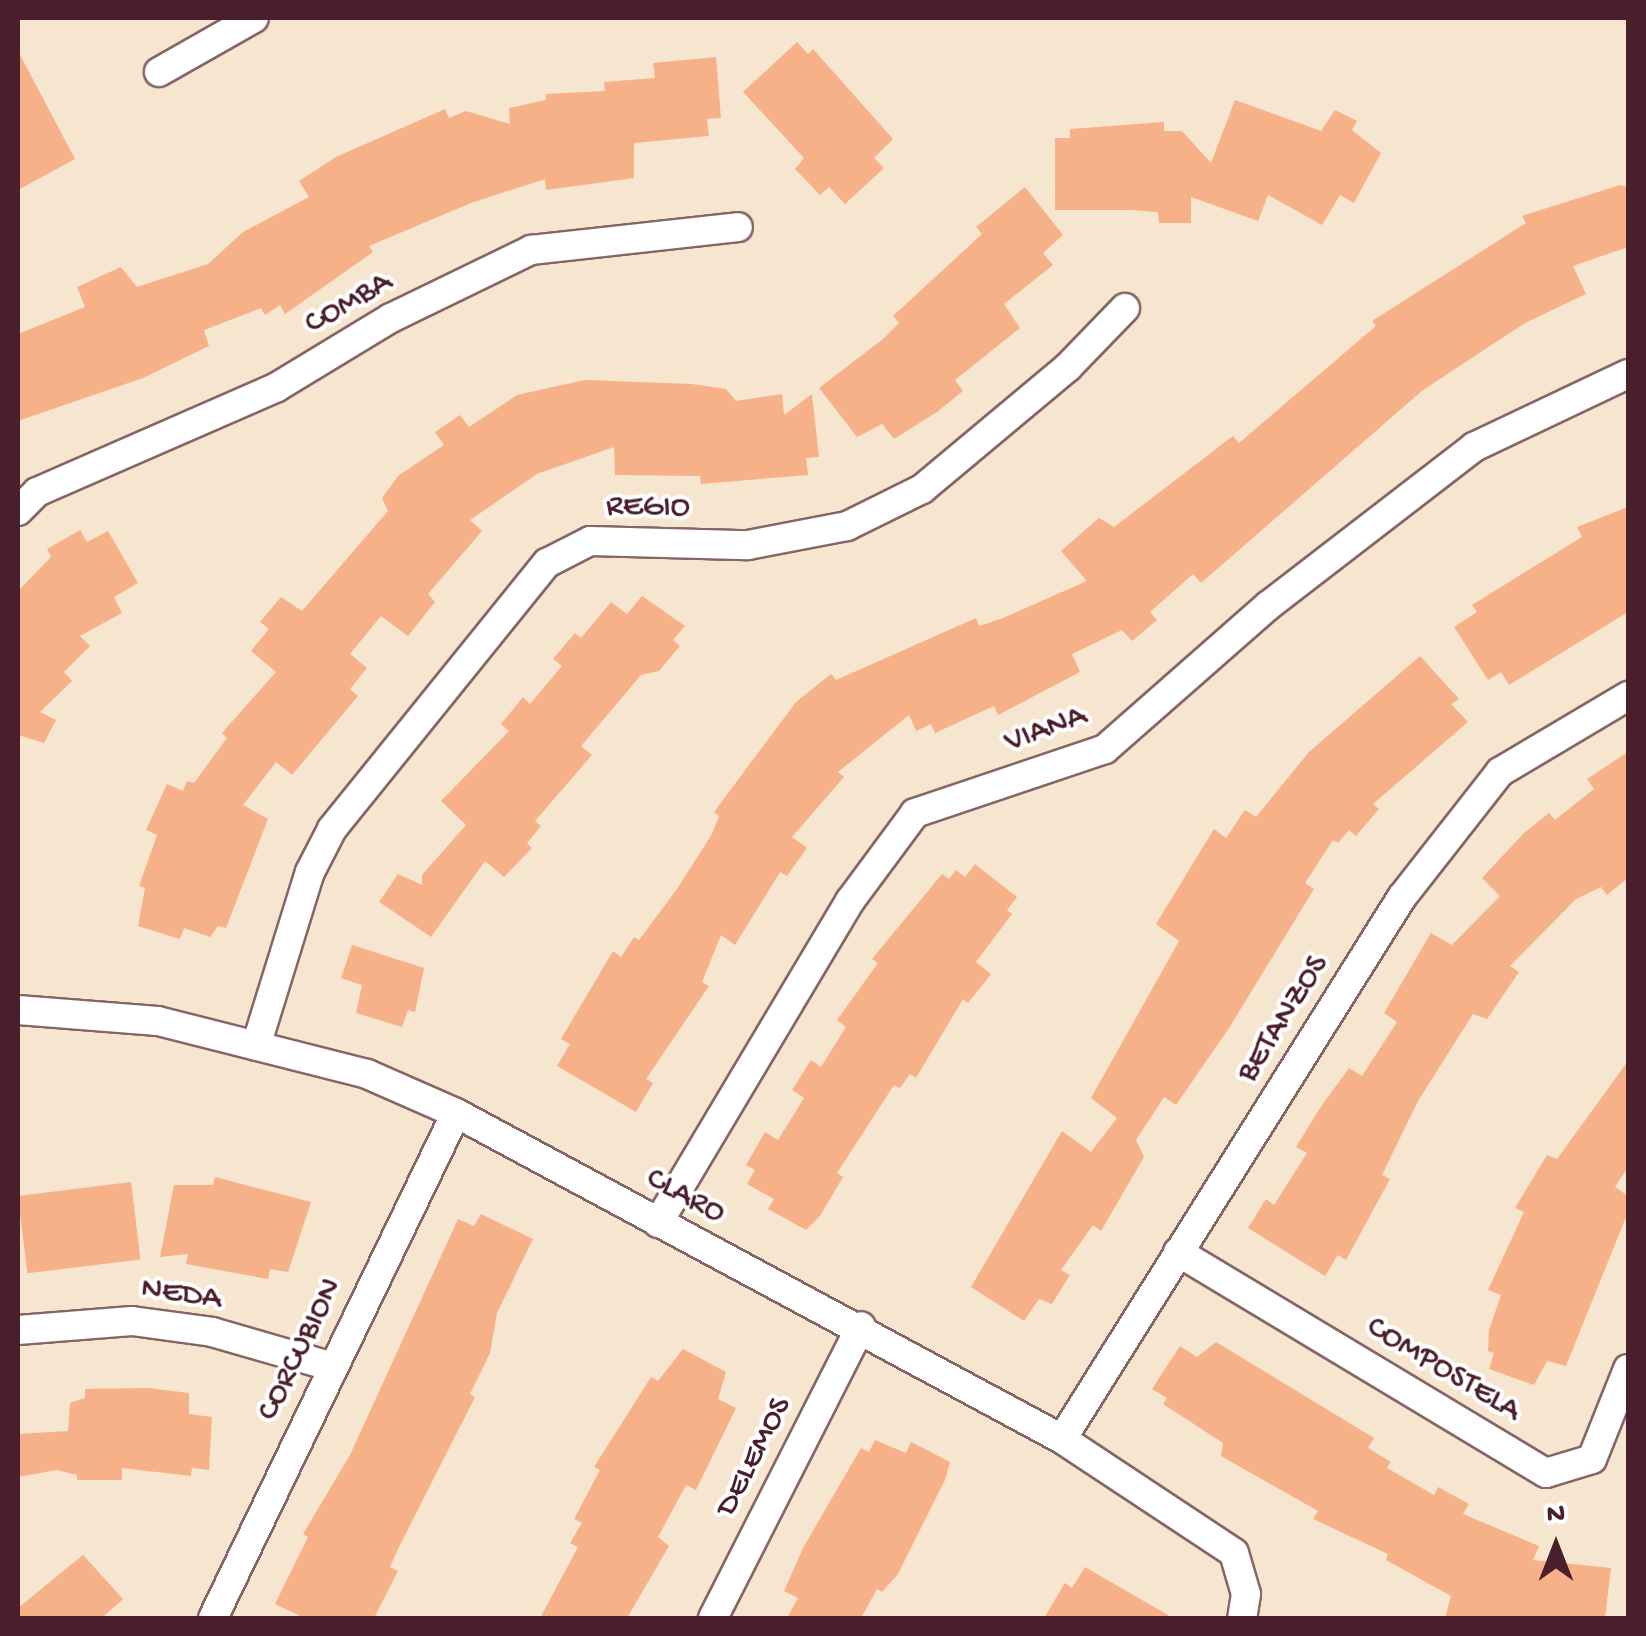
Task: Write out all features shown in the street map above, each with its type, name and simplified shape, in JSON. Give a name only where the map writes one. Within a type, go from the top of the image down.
[{"type":"street","points":[[159,72],[254,18]]},
{"type":"street","name":"COMBA","points":[[18,511],[38,492],[277,388],[391,318],[531,250],[738,227]]},
{"type":"street","name":"REGIO","points":[[256,1046],[310,872],[332,829],[548,563],[590,542],[748,544],[847,526],[922,489],[1068,367],[1125,308]]},
{"type":"street","name":"VIANA","points":[[658,1223],[850,900],[915,813],[1105,749],[1269,606],[1474,447],[1628,374]]},
{"type":"street","name":"BETANZOS","points":[[1062,1439],[1402,897],[1500,772],[1628,696]]},
{"type":"street","name":"CLARO","points":[[18,1010],[158,1021],[367,1074],[456,1113],[658,1223],[860,1326],[1062,1439],[1234,1554],[1244,1606]]},
{"type":"street","name":"CORCUBION","points":[[213,1618],[330,1366],[456,1113]]},
{"type":"street","name":"COMPOSTELA","points":[[1178,1252],[1546,1472],[1592,1459],[1628,1369]]},
{"type":"street","name":"NEDA","points":[[18,1330],[132,1321],[212,1332],[330,1366]]},
{"type":"street","name":"DELEMOS","points":[[713,1618],[860,1326]]},
{"type":"building","points":[[797,42],[808,54],[813,49],[893,139],[874,158],[884,168],[845,204],[829,187],[820,195],[795,169],[804,158],[743,92]]},
{"type":"building","points":[[18,51],[75,159],[18,190]]},
{"type":"building","points":[[716,57],[721,118],[707,119],[709,136],[634,143],[634,178],[546,190],[545,179],[471,203],[369,246],[373,252],[285,314],[280,305],[265,315],[261,308],[204,330],[209,346],[143,378],[18,421],[18,334],[85,307],[77,287],[121,267],[137,287],[208,264],[243,232],[309,197],[299,181],[336,157],[445,109],[449,118],[466,111],[510,124],[509,108],[546,100],[546,94],[605,91],[604,82],[655,78],[653,63]]},
{"type":"building","points":[[1235,100],[1321,131],[1335,110],[1357,121],[1352,130],[1381,153],[1354,203],[1340,195],[1322,225],[1268,195],[1258,221],[1191,197],[1191,223],[1159,223],[1158,212],[1055,210],[1055,138],[1070,138],[1070,129],[1164,122],[1164,131],[1182,131],[1211,163]]},
{"type":"building","points":[[1620,185],[1628,187],[1628,247],[1573,266],[1586,294],[1525,323],[1423,390],[1201,583],[1193,574],[1150,612],[1157,620],[1132,641],[1122,630],[1072,654],[1080,672],[998,715],[994,706],[935,733],[931,724],[916,731],[909,715],[838,772],[844,777],[792,837],[807,848],[787,876],[780,872],[735,945],[721,935],[702,982],[709,986],[646,1079],[653,1083],[636,1112],[557,1066],[570,1044],[561,1039],[613,951],[621,957],[634,937],[639,940],[677,889],[712,834],[719,816],[714,812],[796,702],[831,674],[836,680],[976,618],[979,626],[1003,618],[1087,581],[1061,551],[1099,518],[1114,527],[1233,436],[1239,443],[1376,326],[1372,321],[1526,223],[1522,216]]},
{"type":"building","points":[[1025,187],[1063,235],[1043,253],[1053,265],[1004,304],[1020,328],[955,380],[963,391],[937,412],[894,439],[882,424],[857,437],[819,388],[883,339],[899,323],[893,316],[982,234],[976,227]]},
{"type":"building","points":[[585,380],[692,384],[726,389],[736,401],[782,394],[784,415],[812,394],[819,457],[806,458],[808,475],[701,484],[700,476],[615,475],[614,447],[537,474],[470,520],[482,531],[428,594],[435,602],[408,636],[381,616],[350,654],[367,668],[350,689],[358,696],[292,775],[276,762],[243,805],[268,819],[226,928],[218,926],[210,937],[184,928],[180,939],[138,926],[145,888],[139,886],[157,835],[146,830],[167,784],[183,791],[187,781],[194,783],[227,738],[222,733],[276,672],[251,651],[269,629],[260,622],[281,597],[302,611],[388,511],[382,498],[398,476],[444,445],[435,432],[460,415],[469,427],[517,395]]},
{"type":"building","points":[[1628,507],[1628,612],[1509,685],[1501,672],[1488,680],[1454,627],[1477,612],[1472,605],[1582,537],[1577,527]]},
{"type":"building","points":[[80,530],[87,542],[108,531],[138,583],[114,597],[122,613],[80,636],[90,646],[64,672],[72,681],[40,712],[56,720],[44,743],[18,735],[18,591],[51,557],[47,549]]},
{"type":"building","points":[[642,596],[685,626],[673,640],[680,646],[659,671],[641,675],[581,746],[592,755],[535,821],[541,826],[527,843],[532,848],[504,877],[485,861],[431,937],[379,902],[398,874],[422,885],[422,875],[466,825],[441,801],[509,731],[501,724],[523,697],[530,704],[562,666],[553,659],[575,633],[581,638],[611,602],[627,614]]},
{"type":"building","points":[[1420,656],[1459,699],[1451,704],[1468,722],[1373,804],[1379,809],[1356,836],[1349,830],[1338,843],[1333,840],[1305,883],[1314,889],[1229,1028],[1176,1105],[1164,1097],[1136,1140],[1144,1157],[1101,1231],[1093,1225],[1061,1270],[1070,1275],[1052,1304],[1039,1299],[1024,1321],[971,1287],[1062,1131],[1091,1152],[1117,1118],[1091,1098],[1179,941],[1156,924],[1214,829],[1226,838],[1245,810],[1256,817],[1309,752]]},
{"type":"building","points":[[1628,752],[1628,878],[1607,895],[1601,887],[1576,899],[1510,966],[1519,972],[1487,1019],[1473,1014],[1418,1101],[1382,1175],[1390,1179],[1346,1260],[1338,1255],[1325,1276],[1248,1228],[1266,1199],[1274,1205],[1307,1153],[1296,1147],[1320,1108],[1349,1068],[1362,1076],[1397,1022],[1384,1013],[1431,933],[1452,945],[1500,896],[1482,878],[1524,833],[1549,813],[1555,820],[1594,789],[1587,779]]},
{"type":"building","points":[[975,864],[1017,897],[1007,910],[1012,914],[976,962],[991,974],[968,1003],[963,999],[916,1078],[910,1074],[900,1088],[894,1085],[837,1173],[843,1177],[820,1216],[806,1230],[768,1209],[774,1199],[747,1184],[755,1170],[746,1165],[765,1132],[778,1140],[804,1098],[792,1090],[811,1060],[821,1067],[846,1027],[837,1020],[878,963],[872,959],[942,874],[949,879],[956,870],[965,877]]},
{"type":"building","points":[[352,945],[424,968],[415,1012],[408,1010],[402,1027],[356,1013],[362,985],[341,978]]},
{"type":"building","points":[[1628,1061],[1628,1167],[1615,1187],[1628,1196],[1628,1212],[1566,1366],[1547,1361],[1534,1385],[1489,1369],[1494,1353],[1488,1351],[1489,1330],[1501,1295],[1488,1290],[1524,1212],[1515,1208],[1547,1155],[1557,1159]]},
{"type":"building","points":[[215,1177],[311,1202],[288,1272],[270,1269],[268,1279],[186,1264],[188,1254],[160,1257],[174,1185],[213,1185]]},
{"type":"building","points":[[131,1182],[141,1259],[27,1273],[18,1196]]},
{"type":"building","points":[[481,1214],[533,1239],[497,1313],[490,1353],[470,1394],[475,1397],[398,1549],[390,1567],[398,1571],[374,1618],[304,1618],[275,1604],[308,1537],[303,1534],[350,1455],[458,1219],[474,1226]]},
{"type":"building","points":[[1216,1342],[1374,1438],[1368,1448],[1391,1462],[1387,1468],[1434,1495],[1438,1487],[1469,1504],[1463,1514],[1539,1546],[1533,1560],[1611,1568],[1605,1618],[1445,1618],[1451,1596],[1386,1560],[1388,1554],[1313,1519],[1318,1511],[1221,1456],[1223,1443],[1163,1404],[1167,1398],[1152,1389],[1180,1346],[1197,1357]]},
{"type":"building","points":[[683,1349],[726,1372],[718,1399],[736,1408],[696,1490],[686,1485],[658,1537],[669,1546],[627,1618],[540,1618],[578,1547],[570,1543],[582,1523],[574,1519],[600,1470],[594,1467],[651,1377],[658,1381]]},
{"type":"building","points":[[148,1388],[189,1393],[189,1414],[212,1417],[209,1470],[192,1468],[191,1476],[122,1468],[122,1480],[77,1480],[77,1475],[57,1470],[18,1477],[18,1434],[68,1431],[70,1403],[85,1398],[85,1389]]},
{"type":"building","points":[[875,1440],[906,1453],[911,1442],[950,1462],[945,1480],[898,1574],[882,1592],[877,1589],[861,1618],[787,1618],[798,1598],[784,1591],[803,1548],[861,1448],[869,1452]]},
{"type":"building","points":[[83,1555],[123,1599],[102,1618],[18,1618],[18,1608]]},
{"type":"building","points":[[1085,1567],[1173,1618],[1044,1618],[1065,1583],[1072,1588]]}]
